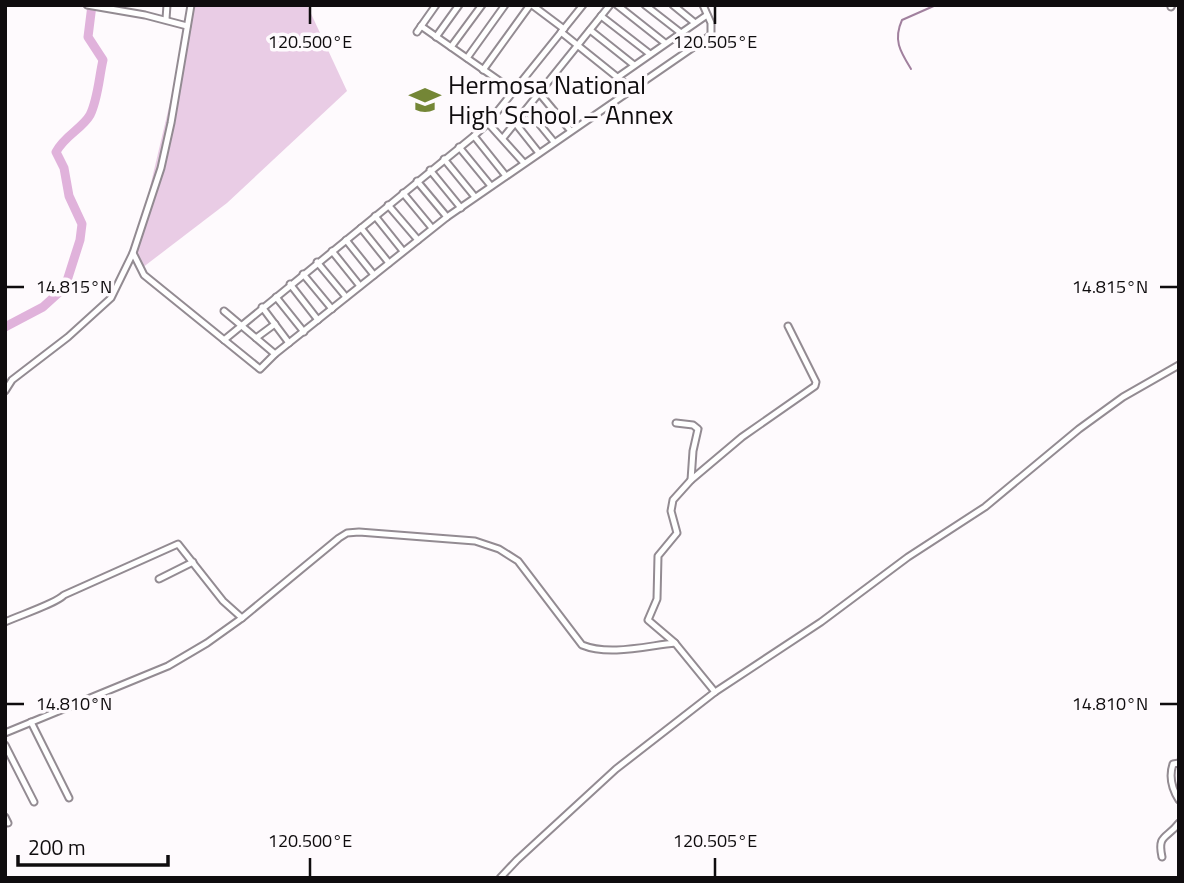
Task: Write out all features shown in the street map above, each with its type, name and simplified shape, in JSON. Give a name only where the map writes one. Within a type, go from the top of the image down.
[{"type":"street","points":[[166,19],[167,5]]},
{"type":"street","points":[[5,391],[9,380],[68,337],[111,298],[133,253],[161,168],[172,123],[191,5]]},
{"type":"street","points":[[436,5],[419,29],[436,37],[514,91]]},
{"type":"street","points":[[436,37],[459,5]]},
{"type":"street","points":[[451,47],[482,5]]},
{"type":"street","points":[[467,58],[505,5]]},
{"type":"street","points":[[483,69],[531,5],[632,89]]},
{"type":"street","points":[[224,340],[488,123],[583,5]]},
{"type":"street","points":[[503,138],[610,5]]},
{"type":"street","points":[[617,5],[665,43]]},
{"type":"street","points":[[645,5],[681,33]]},
{"type":"street","points":[[133,253],[144,275],[260,369],[432,228],[711,35],[711,23],[703,5]]},
{"type":"street","points":[[88,6],[166,19],[187,26]]},
{"type":"street","points":[[677,6],[695,23]]},
{"type":"street","points":[[618,77],[707,15]]},
{"type":"street","points":[[601,16],[650,54]]},
{"type":"street","points":[[590,30],[634,65]]},
{"type":"street","points":[[540,94],[570,130]]},
{"type":"street","points":[[527,108],[554,142]]},
{"type":"street","points":[[488,123],[524,163]]},
{"type":"street","points":[[516,124],[539,153]]},
{"type":"street","points":[[474,136],[506,176]]},
{"type":"street","points":[[459,147],[491,186]]},
{"type":"street","points":[[444,159],[475,197]]},
{"type":"street","points":[[430,170],[461,208]]},
{"type":"street","points":[[417,181],[447,217]]},
{"type":"street","points":[[403,192],[432,228]]},
{"type":"street","points":[[388,205],[418,240]]},
{"type":"street","points":[[375,216],[403,251]]},
{"type":"street","points":[[361,228],[389,263]]},
{"type":"street","points":[[346,240],[374,275]]},
{"type":"street","points":[[332,251],[360,286]]},
{"type":"street","points":[[317,262],[346,297]]},
{"type":"street","points":[[303,274],[332,309]]},
{"type":"street","points":[[290,284],[318,320]]},
{"type":"street","points":[[275,297],[304,332]]},
{"type":"street","points":[[262,307],[289,343]]},
{"type":"street","points":[[224,311],[275,355]]},
{"type":"street","points":[[256,338],[275,324]]},
{"type":"street","points":[[715,692],[675,643],[648,620],[658,590],[658,555],[677,533],[671,511],[673,500],[691,480],[742,437],[815,386],[816,382],[788,326]]},
{"type":"street","points":[[500,878],[616,769],[715,692],[821,622],[908,557],[985,507],[1123,397],[1179,365]]},
{"type":"street","points":[[676,423],[693,425],[698,429],[691,480]]},
{"type":"street","points":[[5,733],[168,666],[242,618],[347,533],[475,541],[518,561],[582,645],[593,649],[622,649],[675,643]]},
{"type":"street","points":[[5,622],[44,604],[52,604],[64,595],[178,544],[223,601],[242,618]]},
{"type":"street","points":[[159,579],[193,562]]},
{"type":"street","points":[[32,722],[69,797]]},
{"type":"street","points":[[5,745],[34,802]]},
{"type":"street","points":[[1179,763],[1173,764],[1171,771],[1173,791],[1179,800]]},
{"type":"street","points":[[1162,857],[1159,844],[1161,838],[1179,823]]},
{"type":"shaded area","points":[[193,5],[307,5],[347,91],[227,203],[142,268],[134,255]]},
{"type":"waterway","points":[[5,327],[43,307],[65,287],[80,240],[82,224],[69,196],[64,168],[56,152],[87,120],[97,95],[103,60],[88,37],[92,5]]},
{"type":"waterway","points":[[911,69],[899,45],[899,27],[902,20],[936,5]]},
{"type":"place","name":"Hermosa National High School – Annex","points":[[425,100]]}]
